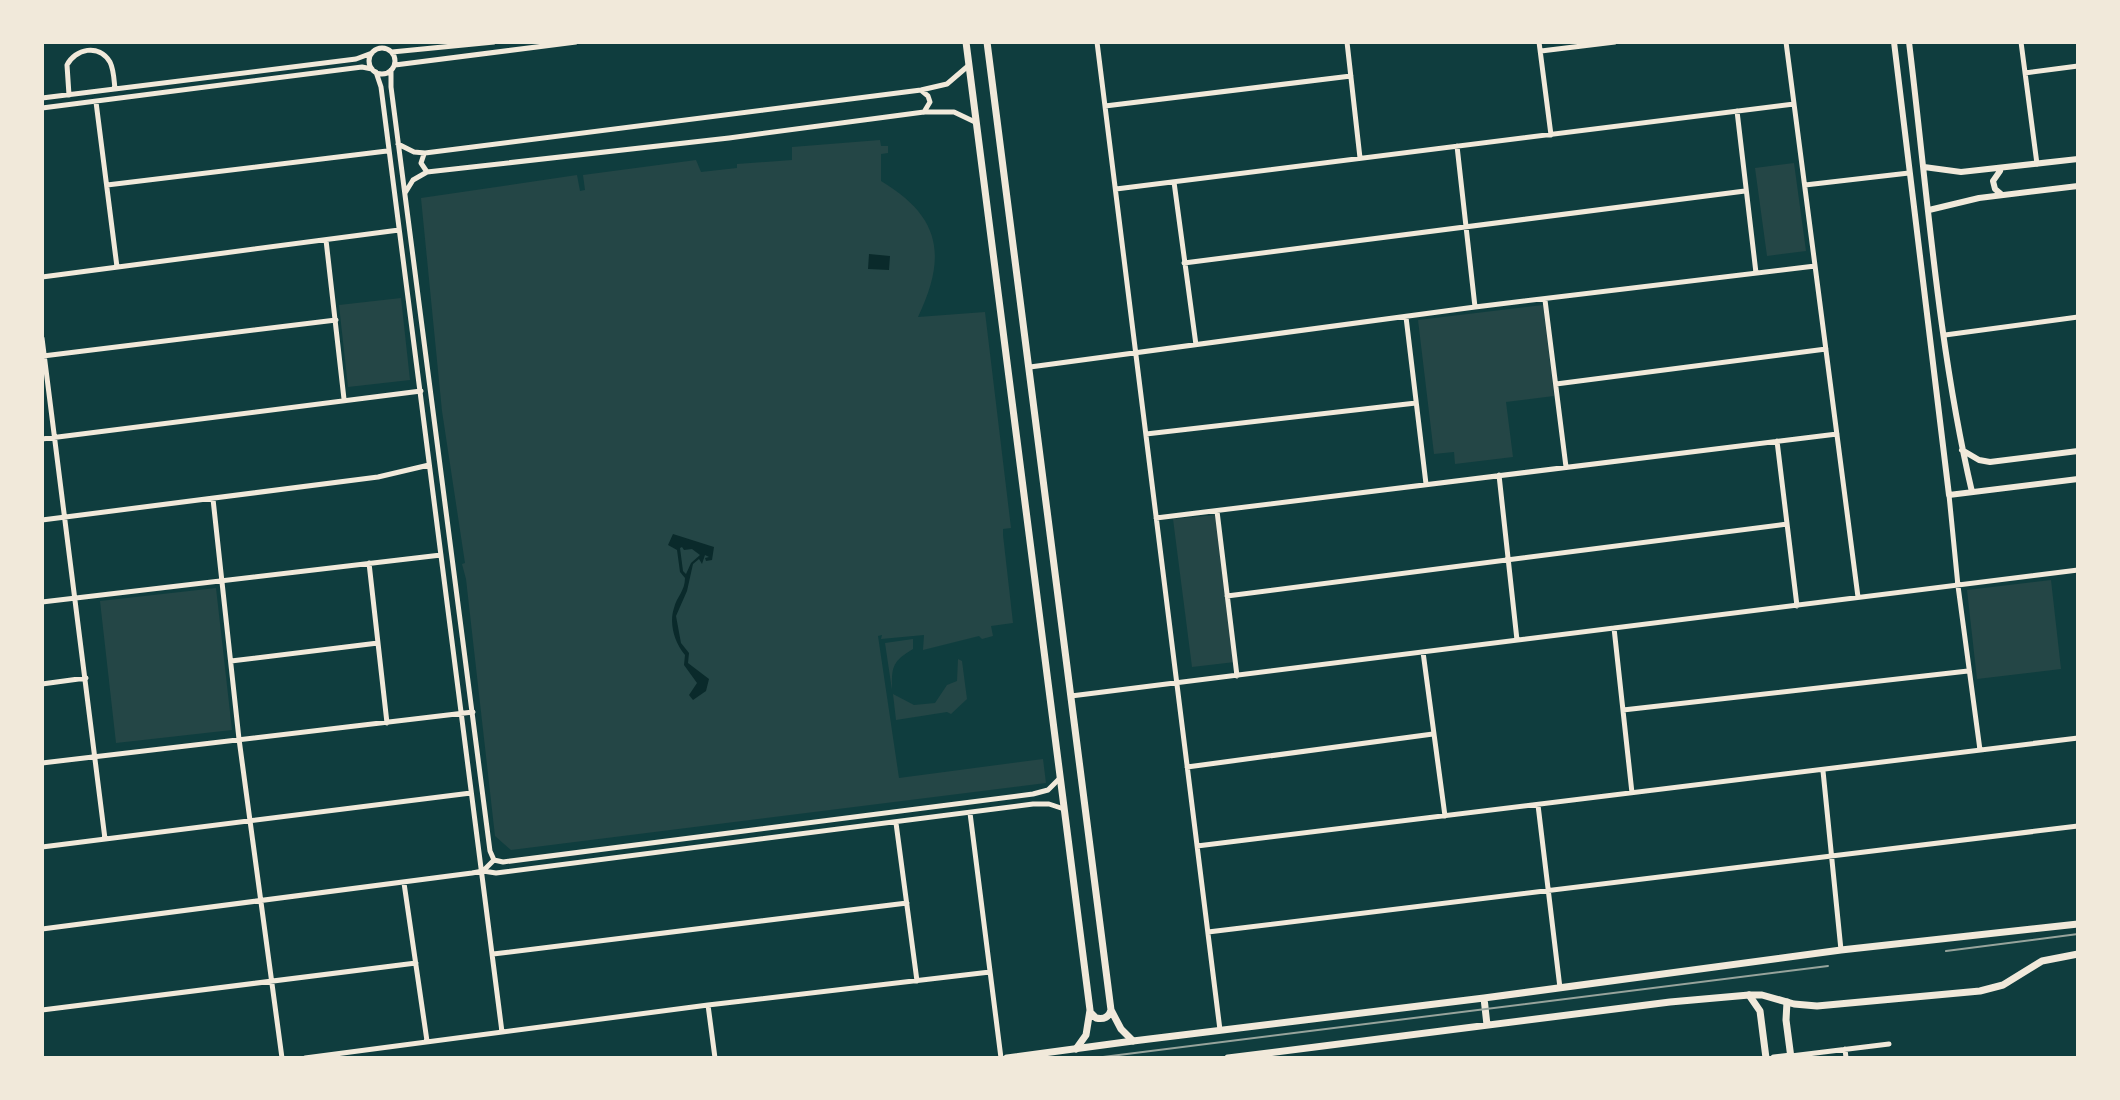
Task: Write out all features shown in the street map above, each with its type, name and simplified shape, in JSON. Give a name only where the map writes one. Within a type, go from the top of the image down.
[{"type":"main road","points":[[966,42],[1090,1010],[1089,1027],[1076,1049]]},
{"type":"main road","points":[[987,42],[1111,1010],[1121,1029],[1133,1041]]},
{"type":"main road","points":[[1007,1058],[1841,950],[2078,924]]},
{"type":"main road","points":[[1228,1058],[1749,995],[1817,1006],[1988,990],[2003,985],[2042,961],[2078,954]]},
{"type":"main road","points":[[1749,995],[1760,1011],[1766,1058]]},
{"type":"main road","points":[[1484,998],[1487,1025]]},
{"type":"main road","points":[[1774,1058],[1791,1057],[1787,1002]]},
{"type":"main road","points":[[1090,1010],[1094,1016],[1103,1019],[1111,1010]]},
{"type":"street","points":[[376,42],[369,61],[381,87],[502,1032]]},
{"type":"street","points":[[389,42],[393,68],[391,87],[452,570],[490,851],[494,860]]},
{"type":"street","points":[[42,98],[356,59],[381,48],[391,51],[494,42]]},
{"type":"street","points":[[42,108],[362,67],[387,73],[393,68],[576,42]]},
{"type":"street","points":[[1097,42],[1221,1031]]},
{"type":"street","points":[[1347,42],[1360,158]]},
{"type":"street","points":[[1539,42],[1551,135]]},
{"type":"street","points":[[1540,51],[1615,42]]},
{"type":"street","points":[[1786,42],[1858,597]]},
{"type":"street","points":[[1894,42],[1980,750]]},
{"type":"street","points":[[1909,42],[1945,335],[1962,450],[1972,492]]},
{"type":"street","points":[[2021,42],[2037,164]]},
{"type":"street","points":[[69,95],[67,65],[75,54],[88,50],[101,53],[110,63],[115,89]]},
{"type":"street","points":[[398,144],[414,152],[425,153],[921,90],[947,84],[969,65]]},
{"type":"street","points":[[2025,73],[2078,66]]},
{"type":"street","points":[[1105,106],[1351,76]]},
{"type":"street","points":[[921,90],[929,99],[924,112]]},
{"type":"street","points":[[96,102],[117,267]]},
{"type":"street","points":[[1116,189],[1794,104]]},
{"type":"street","points":[[1737,111],[1756,274]]},
{"type":"street","points":[[404,193],[413,180],[427,172],[729,138],[924,112],[954,112],[975,122]]},
{"type":"street","points":[[1457,146],[1475,307]]},
{"type":"street","points":[[107,185],[387,151]]},
{"type":"street","points":[[425,153],[421,163],[427,172]]},
{"type":"street","points":[[1924,167],[1950,172],[2078,159]]},
{"type":"street","points":[[2003,169],[1996,173],[1993,181],[1995,189],[2005,195]]},
{"type":"street","points":[[1805,185],[1909,173]]},
{"type":"street","points":[[1174,182],[1196,345]]},
{"type":"street","points":[[1929,210],[1965,200],[2078,186]]},
{"type":"street","points":[[1184,263],[1745,191]]},
{"type":"street","points":[[42,277],[399,230]]},
{"type":"street","points":[[326,240],[344,399]]},
{"type":"street","points":[[1030,367],[1475,307],[1815,266]]},
{"type":"street","points":[[1545,300],[1566,467]]},
{"type":"street","points":[[1406,317],[1426,484]]},
{"type":"street","points":[[1945,335],[2078,317]]},
{"type":"street","points":[[43,356],[336,320]]},
{"type":"street","points":[[42,338],[105,839]]},
{"type":"street","points":[[1556,384],[1826,349]]},
{"type":"street","points":[[42,439],[421,391]]},
{"type":"street","points":[[1146,434],[1416,403]]},
{"type":"street","points":[[1156,518],[1837,434]]},
{"type":"street","points":[[1777,441],[1797,606]]},
{"type":"street","points":[[1962,450],[1979,460],[1990,462],[2078,451]]},
{"type":"street","points":[[42,520],[378,477],[429,465]]},
{"type":"street","points":[[1499,475],[1517,640]]},
{"type":"street","points":[[1949,495],[2078,479]]},
{"type":"street","points":[[213,499],[239,739],[282,1058]]},
{"type":"street","points":[[1217,510],[1237,676]]},
{"type":"street","points":[[1227,596],[1787,524]]},
{"type":"street","points":[[42,602],[441,555]]},
{"type":"street","points":[[369,563],[387,723]]},
{"type":"street","points":[[1069,697],[2078,570]]},
{"type":"street","points":[[1614,628],[1632,793]]},
{"type":"street","points":[[231,661],[378,643]]},
{"type":"street","points":[[1423,652],[1445,816]]},
{"type":"street","points":[[1623,710],[1968,671]]},
{"type":"street","points":[[42,684],[86,678]]},
{"type":"street","points":[[42,763],[473,712]]},
{"type":"street","points":[[1187,767],[1433,734]]},
{"type":"street","points":[[1197,846],[2078,738]]},
{"type":"street","points":[[1823,771],[1841,950]]},
{"type":"street","points":[[494,860],[503,862],[1033,794],[1048,790],[1061,777]]},
{"type":"street","points":[[42,847],[471,793]]},
{"type":"street","points":[[1033,794],[1037,799],[1033,804]]},
{"type":"street","points":[[42,929],[1033,804],[1049,804],[1066,811]]},
{"type":"street","points":[[1538,805],[1560,988]]},
{"type":"street","points":[[970,813],[1001,1058]]},
{"type":"street","points":[[896,822],[917,981]]},
{"type":"street","points":[[1208,932],[2078,826]]},
{"type":"street","points":[[483,871],[494,860]]},
{"type":"street","points":[[503,862],[503,872]]},
{"type":"street","points":[[472,873],[482,880]]},
{"type":"street","points":[[404,883],[427,1041]]},
{"type":"street","points":[[493,954],[907,903]]},
{"type":"street","points":[[42,1010],[416,963]]},
{"type":"street","points":[[305,1058],[990,972]]},
{"type":"street","points":[[708,1005],[715,1058]]},
{"type":"street","points":[[1791,1057],[1889,1044]]},
{"type":"street","points":[[1845,1049],[1846,1058]]},
{"type":"shaded area","points":[[880,140],[881,146],[888,146],[888,153],[881,154],[881,181],[916,209],[927,224],[933,240],[933,275],[918,317],[985,312],[1011,528],[1003,529],[1003,535],[1013,623],[991,626],[993,636],[982,639],[979,636],[923,650],[924,635],[881,639],[882,635],[878,636],[899,778],[1043,759],[1046,783],[511,850],[495,836],[462,564],[465,563],[442,411],[421,198],[577,175],[580,191],[585,190],[583,175],[696,160],[701,172],[737,168],[737,164],[792,160],[792,147]]},
{"type":"shaded area","points":[[1794,163],[1806,251],[1767,256],[1755,168]]},
{"type":"shaded area","points":[[869,254],[890,256],[889,270],[868,269]]},
{"type":"shaded area","points":[[401,298],[410,380],[348,387],[339,305]]},
{"type":"shaded area","points":[[1543,305],[1554,396],[1506,402],[1513,457],[1455,464],[1454,452],[1434,454],[1418,320]]},
{"type":"shaded area","points":[[1216,515],[1235,662],[1192,667],[1173,519]]},
{"type":"shaded area","points":[[673,534],[714,547],[712,560],[706,561],[705,558],[709,557],[705,555],[702,564],[699,559],[693,564],[687,591],[676,616],[681,643],[689,653],[688,663],[709,679],[706,691],[693,700],[689,695],[697,683],[684,665],[685,655],[672,626],[674,608],[685,578],[680,572],[677,550],[668,545]],"holes":[[[680,548],[692,549],[700,555],[691,563],[686,574]]]},
{"type":"shaded area","points":[[2051,580],[2061,669],[1977,679],[1967,590]]},
{"type":"shaded area","points":[[216,588],[232,730],[116,743],[100,601]]},
{"type":"shaded area","points":[[913,639],[913,649],[894,666],[892,690],[885,643]]},
{"type":"shaded area","points":[[958,659],[962,661],[967,699],[951,714],[947,712],[896,720],[893,694],[914,705],[935,703],[947,685],[957,681]]},
{"type":"railway","points":[[1946,951],[2078,934]]},
{"type":"railway","points":[[1095,1058],[1828,966]]}]
